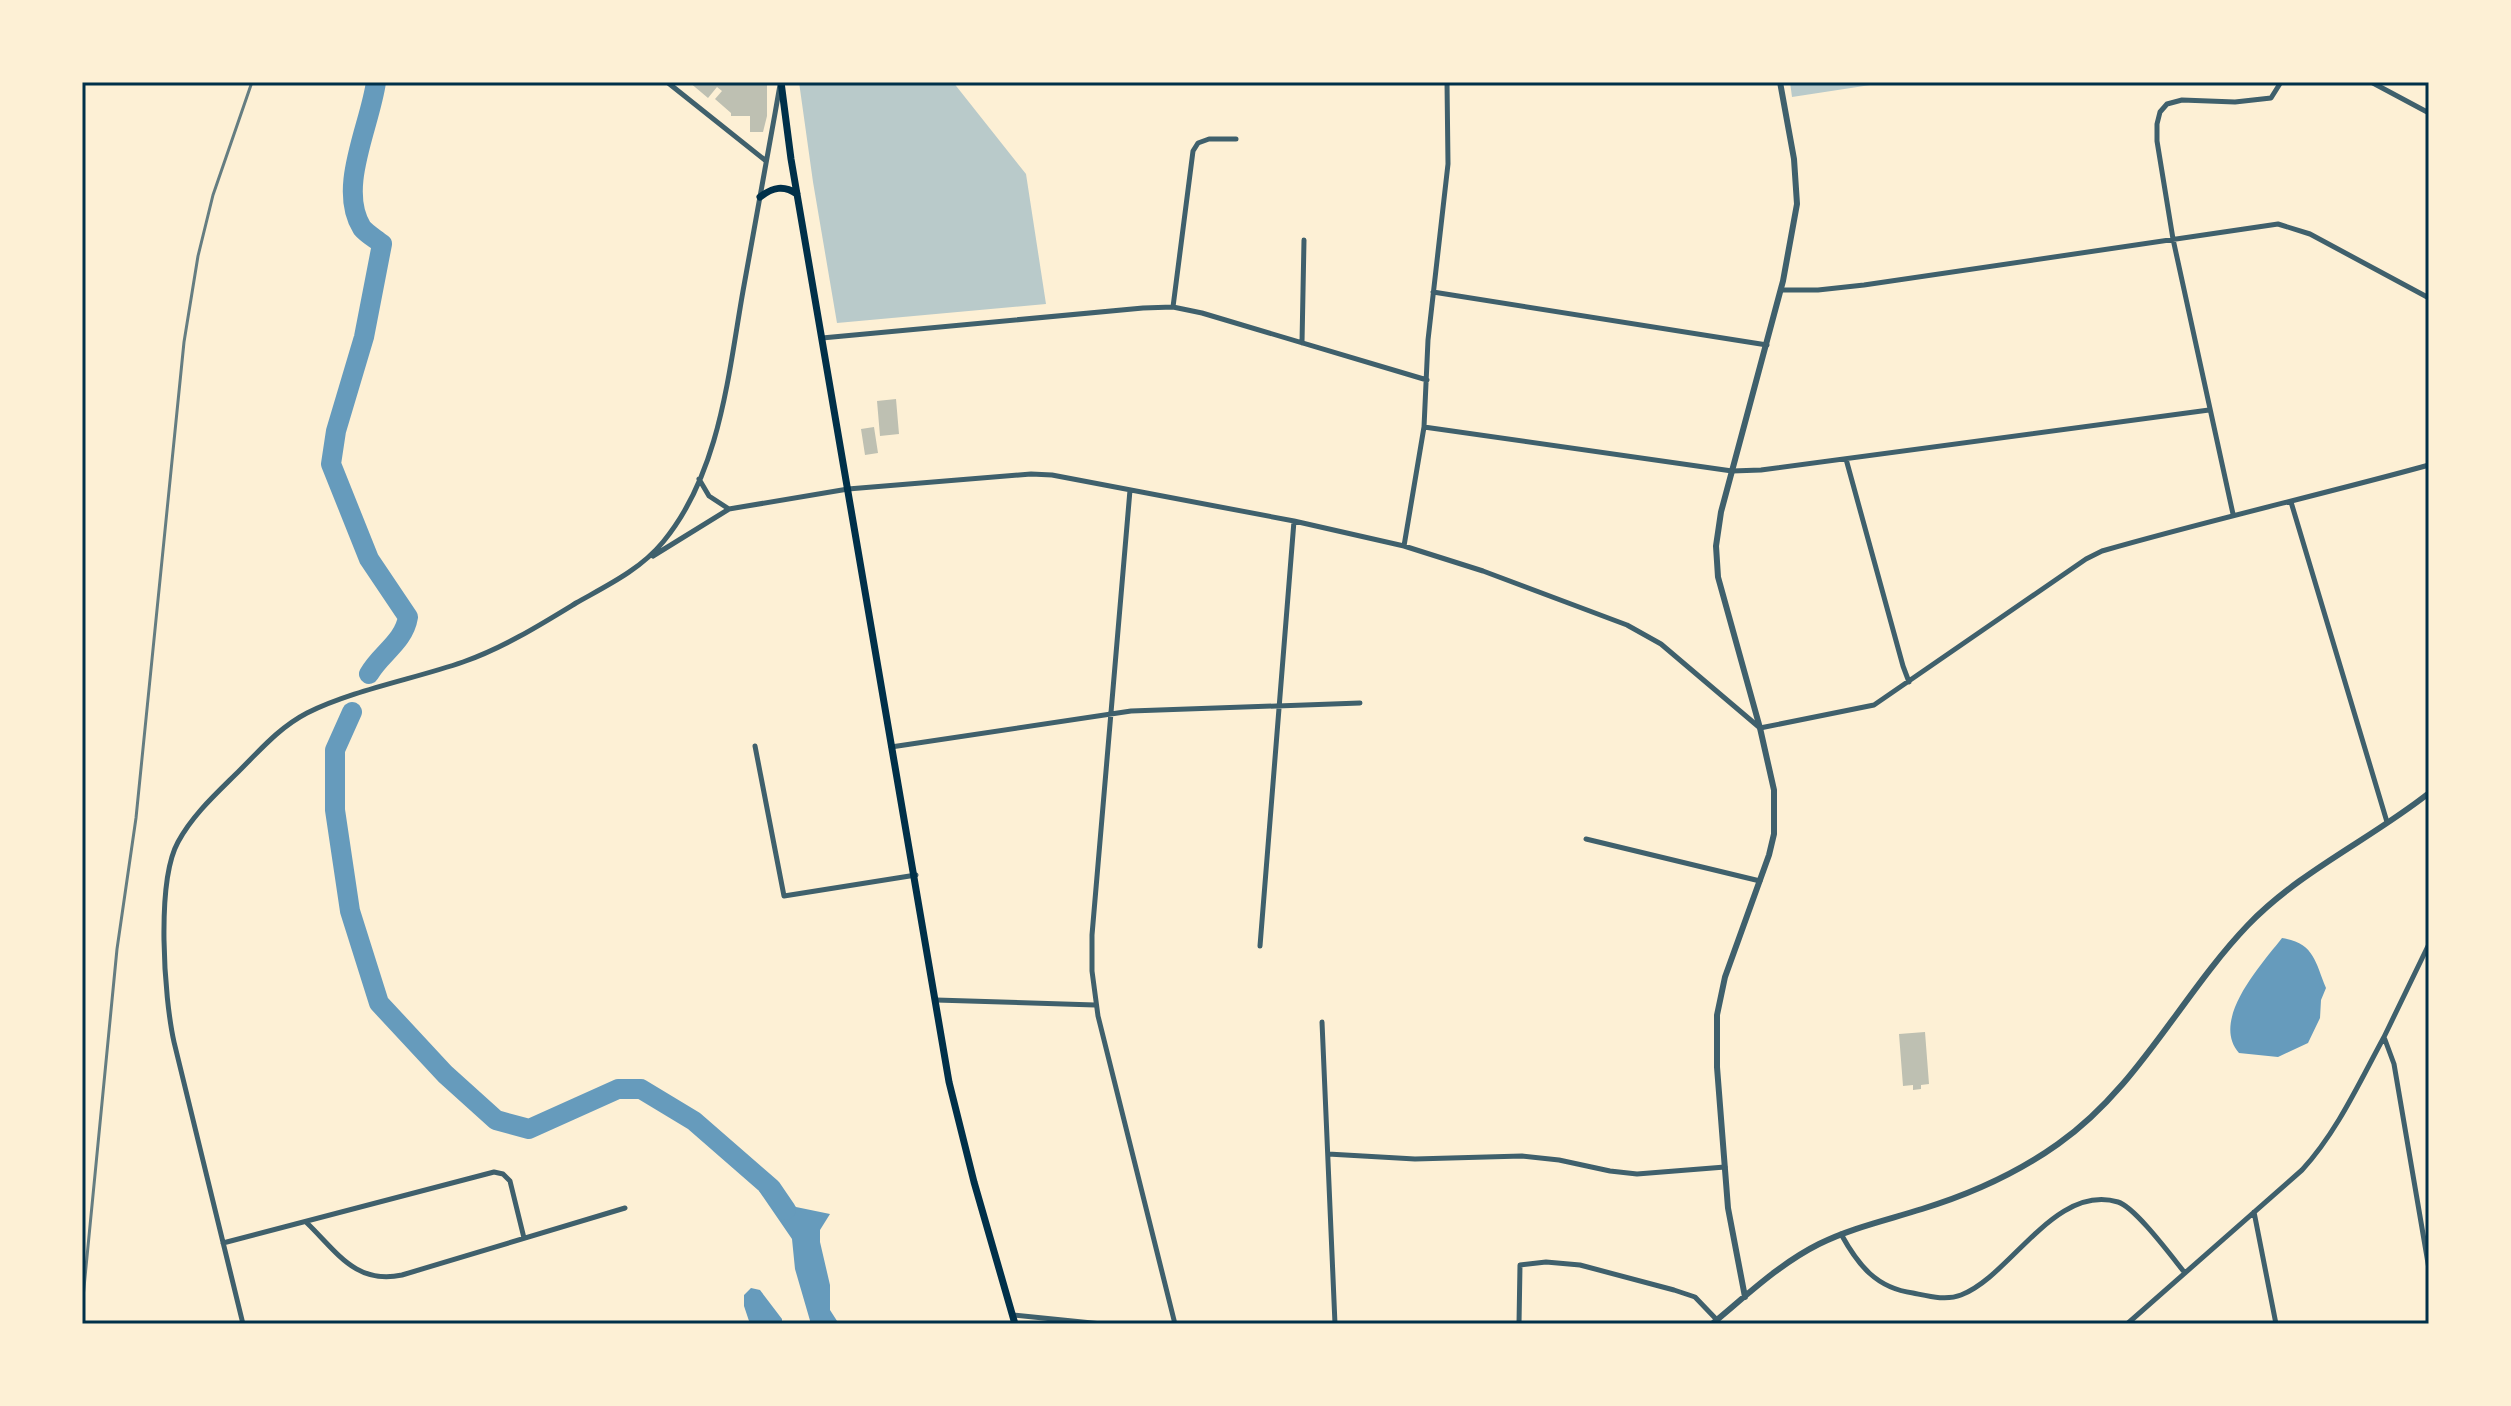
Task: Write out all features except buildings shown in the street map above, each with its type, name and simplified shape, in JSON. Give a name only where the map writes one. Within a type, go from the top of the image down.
[{"type":"main road","points":[[780,82],[949,1082],[1015,1324]]},
{"type":"main road","points":[[760,197],[769,190],[783,187],[798,195]]},
{"type":"street","points":[[667,82],[766,161]]},
{"type":"street","points":[[642,563],[675,526],[699,479],[714,439],[780,82]]},
{"type":"street","points":[[1404,546],[1424,427],[1433,292],[1448,164],[1447,82]]},
{"type":"street","points":[[1745,1297],[1734,1247],[1716,1053],[1719,1005],[1725,977],[1761,881],[1771,845],[1774,790],[1716,562],[1719,521],[1781,290],[1797,204],[1794,159],[1780,82]]},
{"type":"street","points":[[2233,514],[2173,239],[2157,124],[2165,106],[2182,100],[2256,101],[2271,98],[2281,82]]},
{"type":"street","points":[[2371,82],[2429,113]]},
{"type":"street","points":[[1173,307],[1193,151],[1198,143],[1209,139],[1236,139]]},
{"type":"street","points":[[1781,290],[1864,285],[2278,224],[2310,234],[2429,298]]},
{"type":"street","points":[[1302,343],[1304,240]]},
{"type":"street","points":[[1433,292],[1767,345]]},
{"type":"street","points":[[822,338],[1173,307],[1189,309],[1427,380]]},
{"type":"street","points":[[1424,427],[1732,471],[1846,459],[2209,410]]},
{"type":"street","points":[[1846,459],[1909,682]]},
{"type":"street","points":[[1760,728],[1874,705],[2102,551],[2233,514],[2291,502],[2429,465]]},
{"type":"street","points":[[243,1324],[172,1032],[165,979],[166,909],[173,852],[184,831],[278,731],[306,713],[492,650],[534,628],[729,509],[848,489],[1031,474],[1052,475],[1294,521],[1404,546],[1483,571],[1627,625],[1661,644],[1760,728]]},
{"type":"street","points":[[699,479],[713,500],[729,509]]},
{"type":"street","points":[[1130,490],[1092,935],[1095,1005],[1175,1324]]},
{"type":"street","points":[[2291,502],[2387,822]]},
{"type":"street","points":[[1260,946],[1294,521]]},
{"type":"street","points":[[891,747],[1111,713],[1360,703]]},
{"type":"street","points":[[755,746],[784,896],[916,875]]},
{"type":"street","points":[[1519,1324],[1520,1265],[1546,1262],[1588,1267],[1674,1290],[1695,1297],[1715,1322],[1800,1254],[1841,1234],[1946,1202],[2019,1170],[2086,1123],[2113,1096],[2205,974],[2251,922],[2324,864],[2429,793]]},
{"type":"street","points":[[1586,839],[1761,881]]},
{"type":"street","points":[[2127,1324],[2315,1156],[2335,1128],[2384,1037],[2429,944]]},
{"type":"street","points":[[936,1000],[1095,1005]]},
{"type":"street","points":[[1322,1022],[1335,1324]]},
{"type":"street","points":[[2384,1037],[2394,1064],[2429,1269]]},
{"type":"street","points":[[1328,1154],[1415,1159],[1522,1156],[1637,1174],[1725,1167]]},
{"type":"street","points":[[223,1243],[484,1173],[498,1172],[510,1181],[524,1238]]},
{"type":"street","points":[[1841,1234],[1854,1259],[1882,1283],[1900,1291],[1952,1298],[1977,1287],[2062,1213],[2082,1204],[2112,1200],[2129,1208],[2185,1273]]},
{"type":"street","points":[[306,1222],[362,1274],[383,1278],[625,1208]]},
{"type":"street","points":[[2254,1212],[2276,1324]]},
{"type":"street","points":[[1012,1314],[1102,1324]]},
{"type":"shaded area","points":[[799,82],[953,82],[1026,174],[1046,304],[837,323]]},
{"type":"shaded area","points":[[1790,82],[1890,82],[1792,97]]},
{"type":"water","points":[[2282,938],[2301,944],[2316,962],[2326,988],[2321,1000],[2320,1018],[2308,1043],[2278,1057],[2239,1053],[2232,1040],[2234,1009],[2252,978]]},
{"type":"water","points":[[771,1188],[796,1207],[830,1214],[820,1230],[820,1242],[830,1285],[830,1310],[839,1324],[811,1324],[795,1269],[792,1239],[759,1191]]},
{"type":"water","points":[[751,1288],[760,1290],[782,1319],[782,1324],[750,1324],[744,1295]]},
{"type":"waterway","points":[[369,674],[402,634],[408,617],[369,559],[331,464],[336,431],[364,337],[382,244],[362,228],[355,212],[353,194],[357,156],[376,82]]},
{"type":"waterway","points":[[352,712],[335,750],[335,810],[350,911],[379,1003],[445,1074],[496,1120],[529,1129],[618,1089],[641,1089],[694,1121],[771,1188],[786,1210]]},
{"type":"railway","points":[[82,1308],[117,949],[136,818],[184,342],[198,256],[213,195],[252,82]]}]
